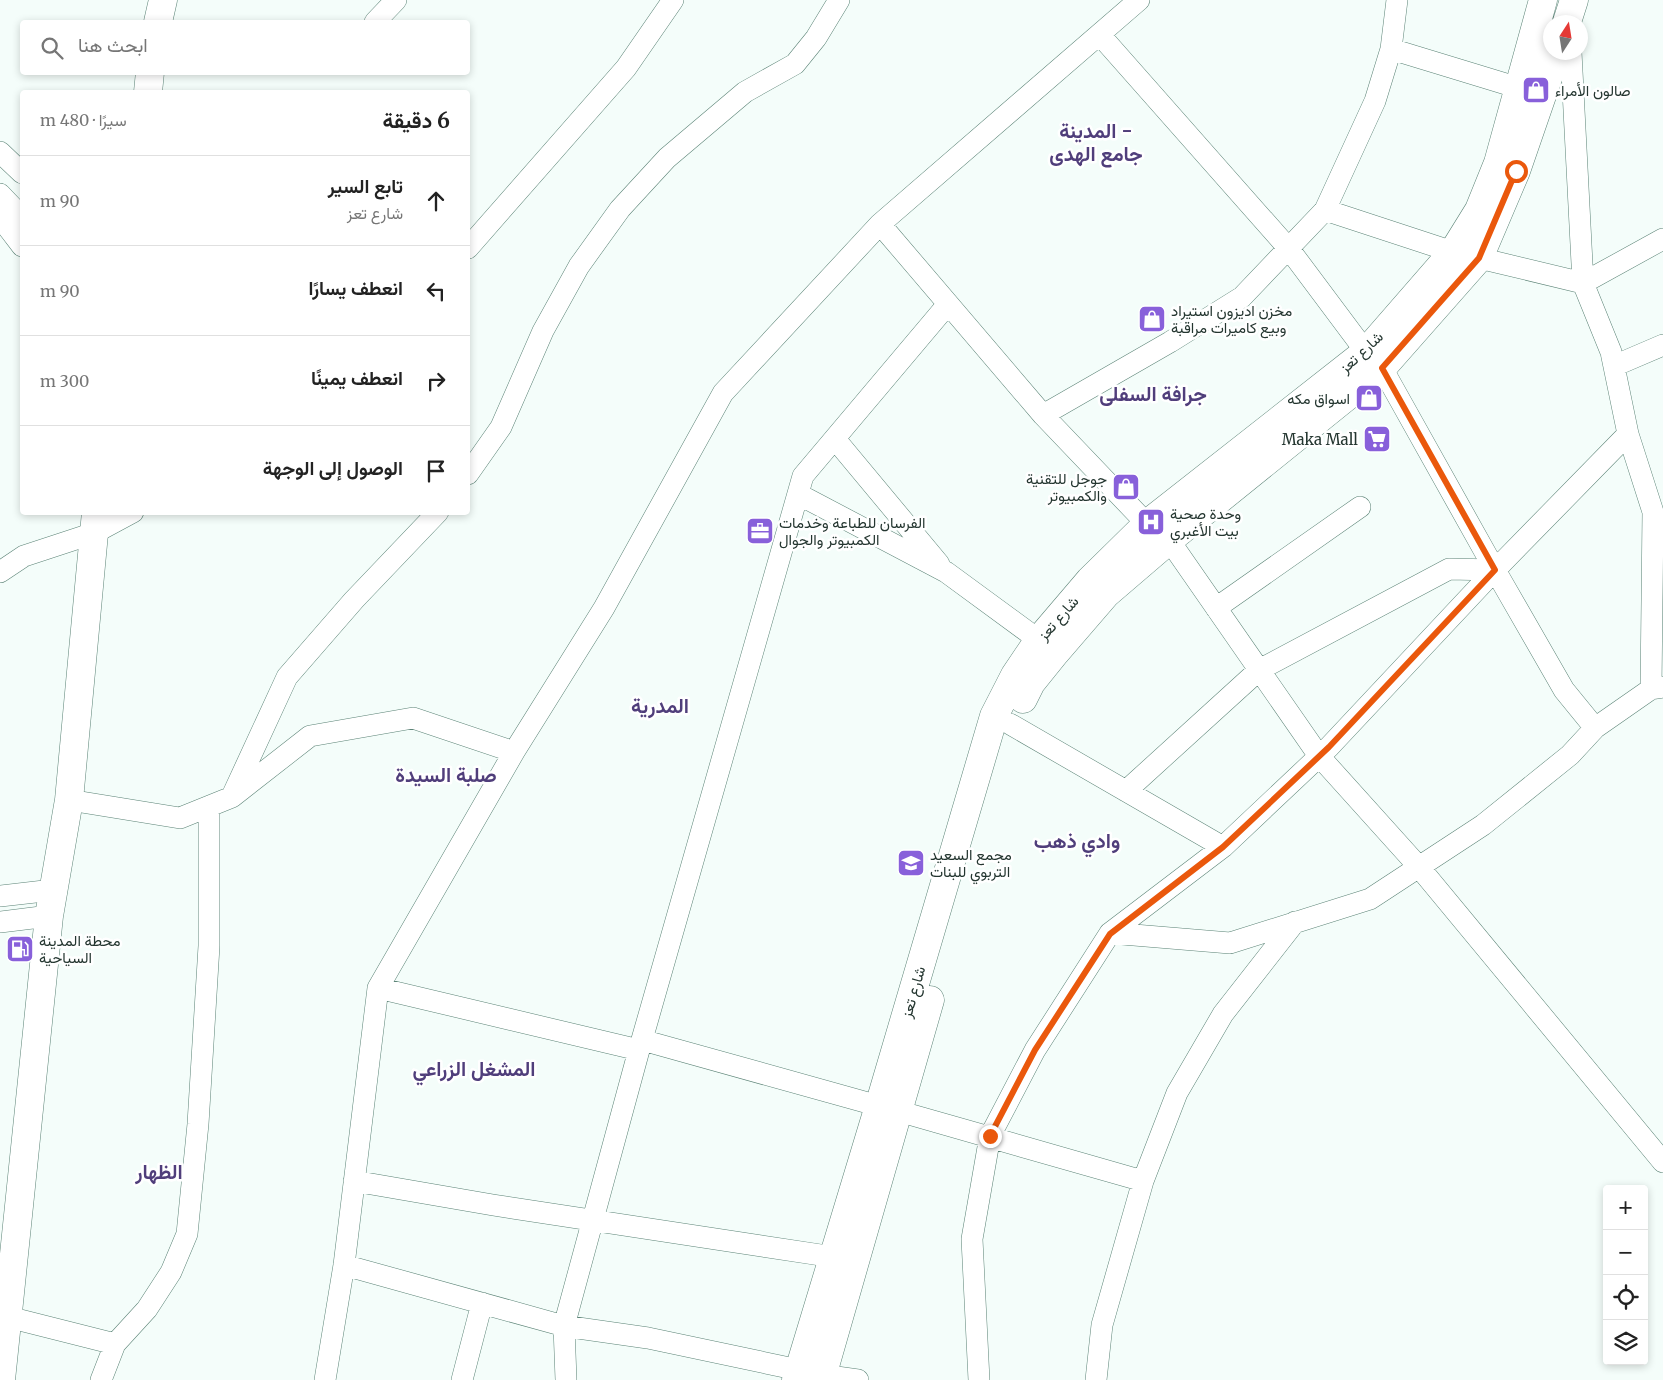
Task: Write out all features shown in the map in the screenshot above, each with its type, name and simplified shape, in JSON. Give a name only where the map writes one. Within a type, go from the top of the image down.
[{"type":"main road","points":[[158,20],[163,0]]},
{"type":"main road","name":"شارع تعز","points":[[1466,255],[1479,210],[1498,163],[1543,0]]},
{"type":"main road","name":"شارع تعز","points":[[809,1376],[834,1257],[889,1109],[994,716],[1016,676],[1047,646],[1374,360],[1466,255],[1516,171],[1554,60]]},
{"type":"main road","points":[[148,90],[150,75]]},
{"type":"main road","name":"شارع تعز","points":[[809,1376],[889,1109],[1010,724],[1031,684],[1047,646],[1090,580],[1147,524],[1374,360]]},
{"type":"main road","points":[[1,1370],[51,903],[69,800],[95,523]]},
{"type":"street","points":[[378,20],[396,0]]},
{"type":"street","points":[[470,246],[626,68],[673,0]]},
{"type":"street","points":[[470,471],[501,427],[543,331],[579,266],[620,209],[667,158],[745,92],[795,64],[816,38],[839,0]]},
{"type":"street","points":[[325,1380],[344,1265],[378,988],[514,752],[604,608],[723,394],[880,224],[1139,0]]},
{"type":"street","points":[[1043,415],[1170,342],[1242,297],[1325,210],[1376,101],[1391,49],[1397,0]]},
{"type":"street","points":[[1100,35],[1289,249],[1374,360],[1564,690],[1595,728]]},
{"type":"street","points":[[1391,49],[1519,88]]},
{"type":"street","points":[[1110,934],[1230,943],[1370,899],[1483,825],[1570,755],[1595,728],[1657,688],[1653,512],[1628,434],[1611,352],[1583,284],[1571,60]]},
{"type":"street","points":[[0,152],[20,171]]},
{"type":"street","points":[[0,194],[20,215]]},
{"type":"street","points":[[1325,210],[1466,255],[1583,284],[1663,239]]},
{"type":"street","points":[[0,213],[6,225],[20,243]]},
{"type":"street","points":[[880,224],[1043,415],[1147,524],[1169,540],[1319,756],[1419,867],[1663,1162]]},
{"type":"street","points":[[566,1380],[564,1326],[640,1045],[803,476],[948,304]]},
{"type":"street","points":[[1614,366],[1663,345]]},
{"type":"street","points":[[979,1380],[972,1239],[990,1136],[1035,1050],[1110,934],[1223,847],[1319,756],[1495,570],[1628,434]]},
{"type":"street","points":[[835,439],[946,572]]},
{"type":"street","points":[[798,494],[946,572],[1047,646]]},
{"type":"street","points":[[1216,608],[1360,507]]},
{"type":"street","points":[[0,572],[24,556],[95,523],[123,515]]},
{"type":"street","points":[[232,797],[287,677],[354,600],[435,515]]},
{"type":"street","points":[[1126,791],[1259,670],[1449,569],[1495,570]]},
{"type":"street","points":[[69,800],[180,818],[232,797],[310,736],[412,718],[514,752]]},
{"type":"street","points":[[1010,724],[1223,847]]},
{"type":"street","points":[[101,1380],[116,1344],[147,1309],[171,1272],[188,1234],[198,1124],[209,946],[208,807]]},
{"type":"street","points":[[0,896],[51,903]]},
{"type":"street","points":[[0,922],[51,903]]},
{"type":"street","points":[[1096,1380],[1102,1324],[1143,1181],[1177,1093],[1222,1014],[1295,922]]},
{"type":"street","points":[[378,988],[640,1045],[990,1136],[1143,1181]]},
{"type":"street","points":[[354,1181],[493,1205],[834,1257]]},
{"type":"street","points":[[344,1265],[564,1326],[648,1338],[809,1376],[858,1380]]},
{"type":"street","points":[[462,1380],[482,1304]]},
{"type":"street","points":[[8,1317],[116,1344]]},
{"type":"place","name":"صالون الأمراء","points":[[1536,90]]},
{"type":"place","name":"مخزن اديزون استيراد وبيع كاميرات مراقبة","points":[[1152,319]]},
{"type":"place","name":"اسواق مكه","points":[[1369,398]]},
{"type":"place","name":"Maka Mall","points":[[1377,439]]},
{"type":"place","name":"جوجل للتقنية والكمبيوتر","points":[[1126,487]]},
{"type":"place","name":"وحدة صحية بيت الأغبري","points":[[1151,522]]},
{"type":"place","name":"الفرسان للطباعة وخدمات الكمبيوتر والجوال","points":[[760,531]]},
{"type":"place","name":"مجمع السعيد التربوي للبنات","points":[[911,863]]},
{"type":"place","name":"محطة المدينة السياحية","points":[[20,949]]},
{"type":"district","name":"المدينة - جامع الهدى","points":[[1096,142]]},
{"type":"district","name":"جرافة السفلى","points":[[1153,393]]},
{"type":"district","name":"المدرية","points":[[660,705]]},
{"type":"district","name":"صلبة السيدة","points":[[446,774]]},
{"type":"district","name":"وادي ذهب","points":[[1077,840]]},
{"type":"district","name":"المشغل الزراعي","points":[[474,1068]]},
{"type":"district","name":"الظهار","points":[[159,1171]]},
{"type":"route","points":[[990,1136],[1035,1050],[1110,934],[1223,847],[1329,747],[1495,570],[1382,368],[1479,258],[1516,171]]}]
